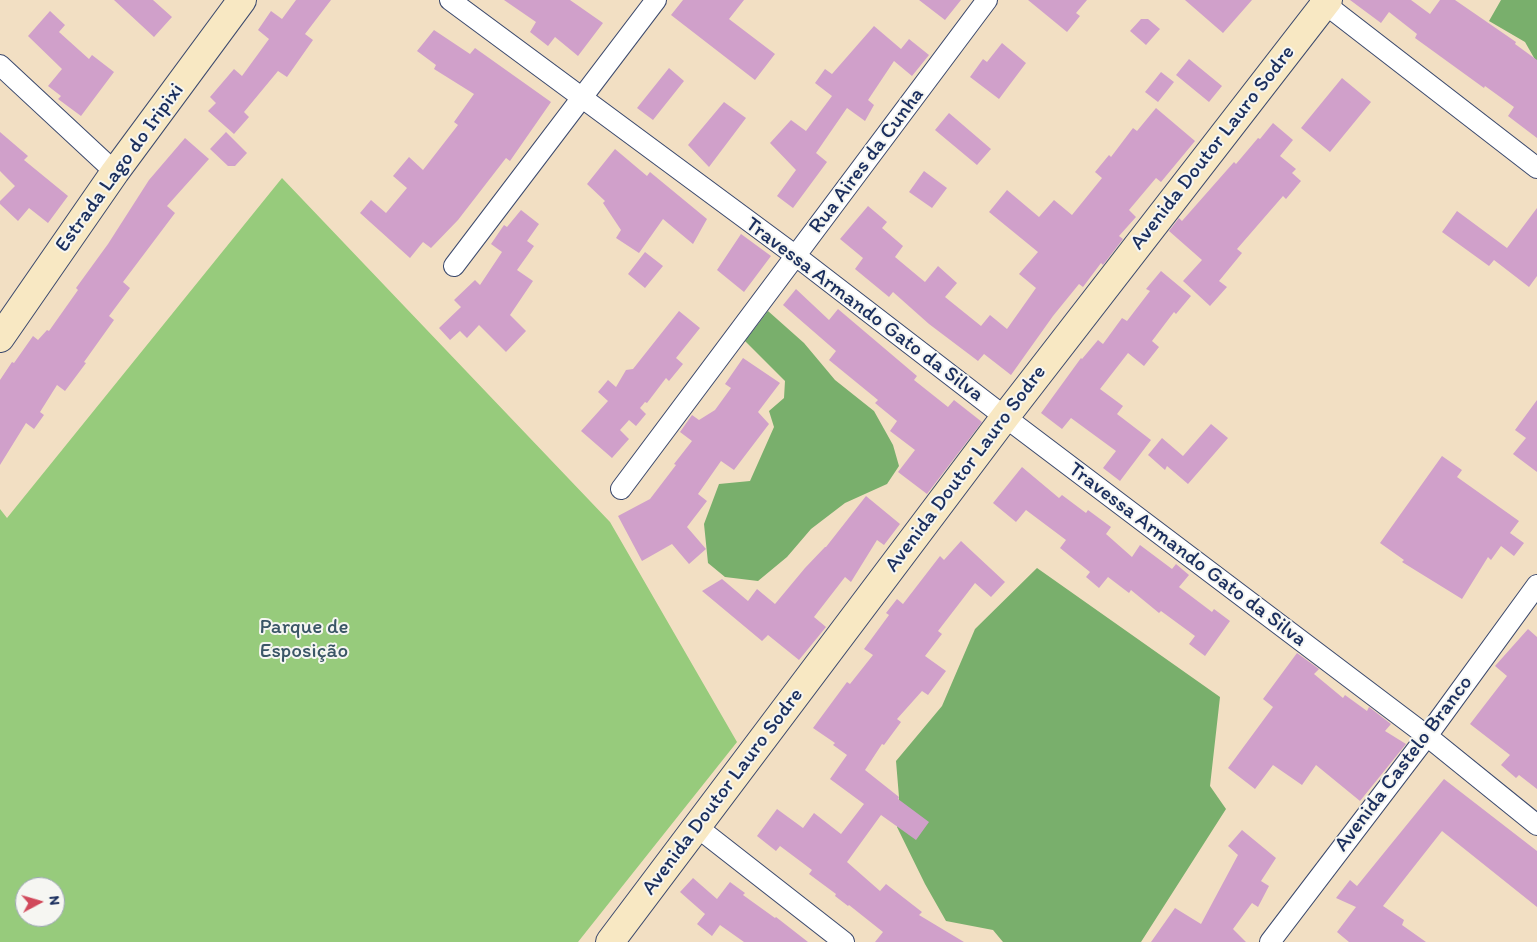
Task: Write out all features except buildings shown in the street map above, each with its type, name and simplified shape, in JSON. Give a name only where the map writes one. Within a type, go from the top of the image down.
[{"type":"street","name":"Estrada Lago do Iripixi","points":[[0,338],[115,172],[242,0]]},
{"type":"street","name":"Travessa Armando Gato da Silva","points":[[450,0],[796,256],[1005,417],[1427,736],[1537,825]]},
{"type":"street","points":[[454,266],[656,0]]},
{"type":"street","name":"Rua Aires da Cunha","points":[[621,490],[987,0]]},
{"type":"street","points":[[1324,1],[1537,168]]},
{"type":"street","name":"Avenida Doutor Lauro Sodre","points":[[610,942],[1005,417],[1324,1]]},
{"type":"street","points":[[0,65],[115,172]]},
{"type":"street","name":"Avenida Castelo Branco","points":[[1270,942],[1427,736],[1537,585]]},
{"type":"street","points":[[697,827],[844,942]]},
{"type":"green space","points":[[1501,0],[1537,0],[1537,63],[1525,42],[1489,21]]},
{"type":"green space","name":"Parque de Esposição","points":[[282,178],[610,522],[737,742],[578,942],[0,942],[0,509],[7,518]]},
{"type":"green space","points":[[768,311],[804,343],[835,380],[874,411],[893,445],[899,466],[887,484],[845,503],[811,529],[787,557],[758,581],[725,577],[708,563],[704,524],[719,484],[750,481],[774,427],[769,411],[784,398],[785,381],[745,341]]},
{"type":"green space","points":[[1037,568],[1220,697],[1210,786],[1226,809],[1141,942],[1003,942],[993,930],[946,921],[925,884],[897,827],[899,797],[896,761],[942,706],[975,629]]}]
